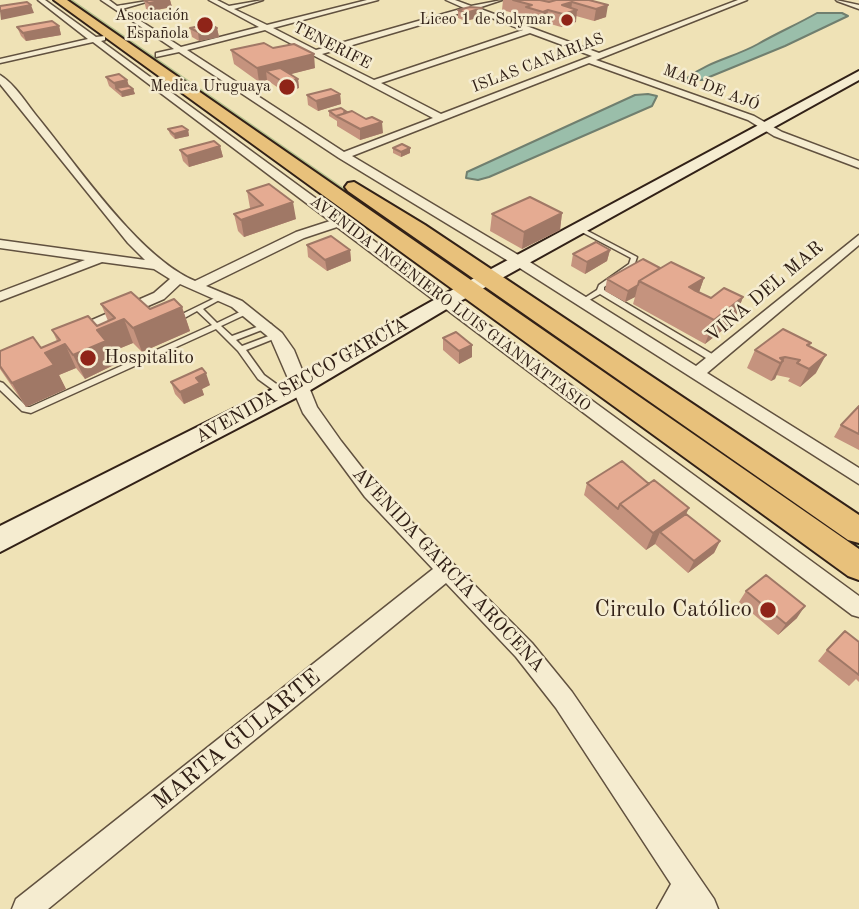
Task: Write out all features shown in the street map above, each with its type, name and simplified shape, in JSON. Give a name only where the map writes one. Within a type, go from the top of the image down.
[{"type":"main road","name":"AVENIDA INGENIERO LUIS GIANNATTASIO","points":[[60,0],[102,38],[469,289],[859,566]]},
{"type":"main road","name":"AVENIDA INGENIERO LUIS GIANNATTASIO","points":[[80,0],[337,176],[469,289],[588,347],[859,531]]},
{"type":"street","name":"AVENIDA INGENIERO LUIS GIANNATTASIO","points":[[41,0],[102,38],[342,221],[469,289],[565,391],[859,608]]},
{"type":"street","points":[[104,0],[183,49],[343,156],[520,262],[859,477]]},
{"type":"street","points":[[116,8],[150,0]]},
{"type":"street","name":"TENERIFE","points":[[212,0],[439,117]]},
{"type":"street","points":[[228,8],[260,0]]},
{"type":"street","points":[[159,55],[375,0]]},
{"type":"street","name":"MAR DE AJÓ","points":[[449,0],[532,30],[594,58],[751,118],[763,126],[859,165]]},
{"type":"street","points":[[316,53],[499,0]]},
{"type":"street","name":"ISLAS CANARIAS","points":[[343,156],[744,0]]},
{"type":"street","points":[[839,0],[859,7]]},
{"type":"street","points":[[717,3],[728,6]]},
{"type":"street","points":[[373,83],[532,30]]},
{"type":"street","points":[[0,61],[102,38]]},
{"type":"street","name":"AVENIDA SECCO GARCÍA","points":[[0,540],[291,390],[859,75]]},
{"type":"street","name":"AVENIDA GARCÍA AROCENA","points":[[0,78],[132,240],[159,266],[179,279],[249,311],[273,331],[286,350],[291,390],[309,409],[371,492],[524,650],[565,700],[704,909]]},
{"type":"street","points":[[195,286],[300,235],[342,221]]},
{"type":"street","name":"VIÑA DEL MAR","points":[[696,374],[859,239]]},
{"type":"street","points":[[0,297],[100,258],[132,240]]},
{"type":"street","points":[[0,244],[159,266]]},
{"type":"street","points":[[60,340],[108,316],[159,296],[179,279]]},
{"type":"street","name":"MARTA GULARTE","points":[[26,909],[447,570]]},
{"type":"street","points":[[671,909],[687,886]]},
{"type":"lane","points":[[580,229],[634,257],[632,265],[582,302]]},
{"type":"lane","points":[[600,291],[714,359]]},
{"type":"lane","points":[[168,323],[221,297]]},
{"type":"lane","points":[[198,308],[241,349],[261,377],[291,390]]},
{"type":"lane","points":[[0,385],[25,409],[31,410],[249,311]]},
{"type":"lane","points":[[628,331],[648,320]]},
{"type":"lane","points":[[241,349],[273,331]]},
{"type":"lane","points":[[231,339],[273,331]]},
{"type":"shaded area","points":[[65,0],[73,0],[471,276],[465,276],[419,244],[397,234]]},
{"type":"shaded area","points":[[817,13],[842,13],[848,16],[785,46],[702,80],[687,78],[704,67],[749,48]]},
{"type":"shaded area","points":[[635,95],[657,96],[652,106],[489,177],[478,180],[466,178],[467,172]]},
{"type":"shaded area","points":[[495,295],[557,339],[579,349],[859,540],[859,556],[491,297]]},
{"type":"building","points":[[144,0],[165,0],[149,3]]},
{"type":"building","points":[[513,0],[589,0],[608,5],[596,9],[572,2],[562,5],[577,10],[563,14],[548,10],[543,12],[526,7],[532,5]]},
{"type":"building","points":[[27,2],[31,5],[0,11],[0,6]]},
{"type":"building","points":[[482,8],[466,13],[458,10]]},
{"type":"building","points":[[179,12],[184,16],[170,18],[165,15]]},
{"type":"building","points":[[52,21],[59,26],[23,33],[17,27]]},
{"type":"building","points":[[210,24],[217,28],[198,32],[190,28]]},
{"type":"building","points":[[264,43],[273,48],[294,44],[314,54],[257,68],[231,50]]},
{"type":"building","points":[[280,68],[298,79],[283,82],[266,71]]},
{"type":"building","points":[[119,74],[127,80],[114,83],[106,77]]},
{"type":"building","points":[[129,86],[133,89],[121,92],[116,88]]},
{"type":"building","points":[[331,89],[340,94],[316,101],[307,95]]},
{"type":"building","points":[[341,108],[347,112],[336,116],[329,111]]},
{"type":"building","points":[[352,111],[366,119],[372,117],[382,122],[360,129],[336,116]]},
{"type":"building","points":[[182,126],[188,130],[174,134],[168,129]]},
{"type":"building","points":[[214,141],[220,146],[187,156],[180,150]]},
{"type":"building","points":[[402,144],[410,148],[401,152],[393,148]]},
{"type":"building","points":[[269,184],[293,202],[241,220],[234,214],[263,205],[247,191]]},
{"type":"building","points":[[530,197],[562,213],[524,232],[492,214]]},
{"type":"building","points":[[331,236],[350,250],[325,260],[307,245]]},
{"type":"building","points":[[596,242],[610,250],[587,262],[573,254]]},
{"type":"building","points":[[643,259],[660,268],[628,291],[607,279]]},
{"type":"building","points":[[671,262],[704,278],[689,287],[694,290],[711,298],[724,288],[743,297],[714,320],[639,281]]},
{"type":"building","points":[[131,292],[150,309],[174,299],[182,307],[133,328],[124,319],[97,330],[106,341],[73,355],[65,344],[45,353],[54,365],[12,383],[0,366],[0,351],[33,337],[41,348],[60,340],[52,330],[88,316],[97,326],[115,318],[101,304]]},
{"type":"building","points":[[783,329],[811,343],[807,345],[826,355],[809,369],[797,363],[800,360],[785,357],[780,358],[783,361],[780,363],[755,350]]},
{"type":"building","points":[[456,332],[472,345],[459,351],[443,338]]},
{"type":"building","points":[[202,368],[206,373],[196,378],[200,383],[180,392],[171,382]]},
{"type":"building","points":[[859,406],[859,434],[841,425]]},
{"type":"building","points":[[622,461],[649,484],[620,504],[618,509],[587,483]]},
{"type":"building","points":[[654,480],[689,508],[653,533],[620,504]]},
{"type":"building","points":[[686,514],[720,541],[694,561],[660,532]]},
{"type":"building","points":[[766,575],[805,606],[786,624],[746,591]]},
{"type":"building","points":[[845,631],[859,642],[859,675],[827,650]]},
{"type":"place","name":"Liceo 1 de Solymar","points":[[567,20]]},
{"type":"place","name":"Asociación Española","points":[[205,25]]},
{"type":"place","name":"Medica Uruguaya","points":[[287,87]]},
{"type":"place","name":"Hospitalito","points":[[88,358]]},
{"type":"place","name":"Circulo Católico","points":[[768,610]]}]
